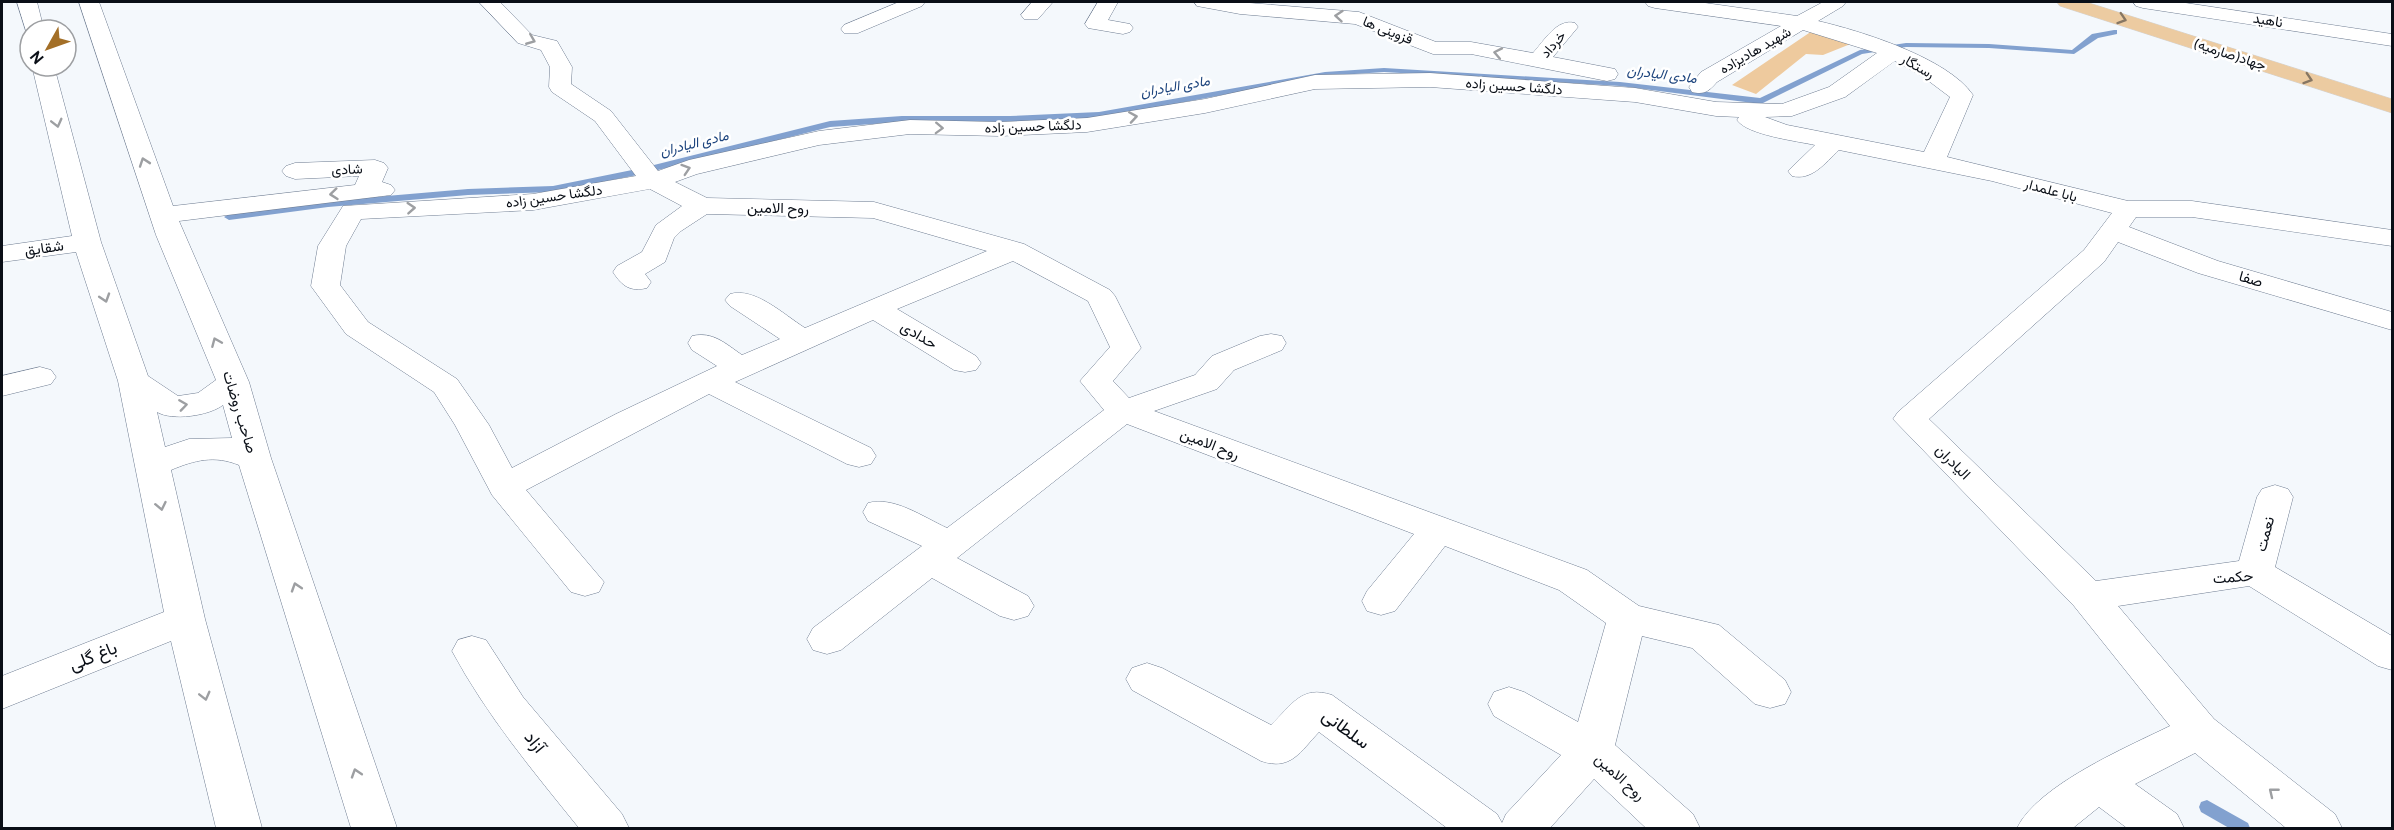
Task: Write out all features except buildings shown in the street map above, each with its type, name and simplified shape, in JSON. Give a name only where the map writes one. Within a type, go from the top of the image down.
[{"type":"main road","name":"جهاد(صارمیه)","points":[[2074,2],[2392,106]]},
{"type":"street","points":[[27,2],[31,18]]},
{"type":"street","name":"صاحب روضات","points":[[89,2],[170,235],[233,382],[254,458],[374,828]]},
{"type":"street","points":[[489,2],[525,39],[549,46],[561,67],[560,87],[603,116],[647,173]]},
{"type":"street","points":[[851,29],[915,2]]},
{"type":"street","points":[[1108,2],[1095,24],[1123,28]]},
{"type":"street","name":"قزوینی ها","points":[[1204,2],[1240,8],[1359,18],[1431,64]]},
{"type":"street","name":"رستگار","points":[[1655,2],[1800,23],[1872,44],[1925,68],[1962,95],[1932,162]]},
{"type":"street","name":"شهید هادیزاده","points":[[1700,87],[1709,77],[1836,2]]},
{"type":"street","name":"ناهید","points":[[2143,2],[2392,40]]},
{"type":"street","name":"خرداد","points":[[1538,61],[1568,27]]},
{"type":"street","name":"دلگشا حسین زاده","points":[[1431,64],[1471,48],[1594,72],[1700,87]]},
{"type":"street","points":[[1594,72],[1605,49]]},
{"type":"street","points":[[1700,87],[1716,109],[1784,111],[1837,92],[1879,60],[1895,53]]},
{"type":"street","name":"دلگشا حسین زاده","points":[[164,215],[537,191],[647,173],[675,153],[811,122],[928,110],[1003,112],[1091,106],[1190,91],[1302,68],[1431,64],[1716,109]]},
{"type":"street","points":[[46,78],[87,242],[134,381],[185,619],[239,828]]},
{"type":"street","name":"بابا علمدار","points":[[1716,109],[1782,131],[1994,174],[2120,219],[2192,209],[2392,238]]},
{"type":"street","points":[[1801,171],[1834,141]]},
{"type":"street","name":"شادی","points":[[295,171],[375,168],[359,202]]},
{"type":"street","name":"روح الامین","points":[[647,173],[702,206],[874,210],[1014,250],[1100,296],[1126,348],[1096,381],[1123,411],[1573,580],[1628,618],[1592,751],[1677,828]]},
{"type":"street","points":[[359,202],[332,246],[325,286],[357,328],[446,386],[472,424],[504,488],[585,582]]},
{"type":"street","points":[[637,282],[627,272],[655,256],[657,242],[672,221],[702,206]]},
{"type":"street","name":"صفا","points":[[2120,219],[2208,267],[2392,321]]},
{"type":"street","name":"الیادران","points":[[2120,219],[2094,256],[1910,419],[2088,596],[2199,731],[2319,828]]},
{"type":"street","name":"شقایق","points":[[2,254],[87,242]]},
{"type":"street","points":[[504,488],[583,442],[873,308],[1014,250]]},
{"type":"street","points":[[740,300],[803,340]]},
{"type":"street","name":"حدادی","points":[[873,308],[965,363]]},
{"type":"street","points":[[703,343],[742,369]]},
{"type":"street","points":[[827,639],[1123,411],[1206,382],[1223,363],[1271,343]]},
{"type":"street","points":[[2,386],[40,377]]},
{"type":"street","points":[[134,381],[172,407],[207,402],[233,382]]},
{"type":"street","points":[[712,383],[859,456]]},
{"type":"street","points":[[152,465],[189,450],[226,447],[254,458]]},
{"type":"street","name":"نعمت","points":[[2255,572],[2275,497]]},
{"type":"street","points":[[881,512],[1014,606]]},
{"type":"street","points":[[1381,601],[1438,530]]},
{"type":"street","name":"حکمت","points":[[2088,596],[2255,572],[2392,655]]},
{"type":"street","points":[[1628,618],[1705,636],[1770,692]]},
{"type":"street","name":"باغ گلی","points":[[2,693],[185,619]]},
{"type":"street","name":"آزاد","points":[[472,651],[508,709],[606,828]]},
{"type":"street","name":"سلطانی","points":[[1147,679],[1276,748],[1317,707],[1481,828]]},
{"type":"street","points":[[1509,704],[1592,751],[1522,828]]},
{"type":"street","points":[[2040,828],[2098,782],[2199,731]]},
{"type":"street","points":[[2098,782],[2161,828]]},
{"type":"shaded area","points":[[1812,31],[1853,43],[1823,55],[1806,54],[1756,94],[1732,85]]},
{"type":"waterway","name":"مادی الیادران","points":[[229,217],[328,204],[468,192],[553,189],[642,171],[830,124],[902,119],[1010,119],[1099,115],[1325,74],[1384,70],[1620,84],[1761,101],[1860,52],[1906,45],[1989,46],[2074,52],[2095,36],[2114,32]]},
{"type":"waterway","points":[[2207,807],[2242,828]]}]
